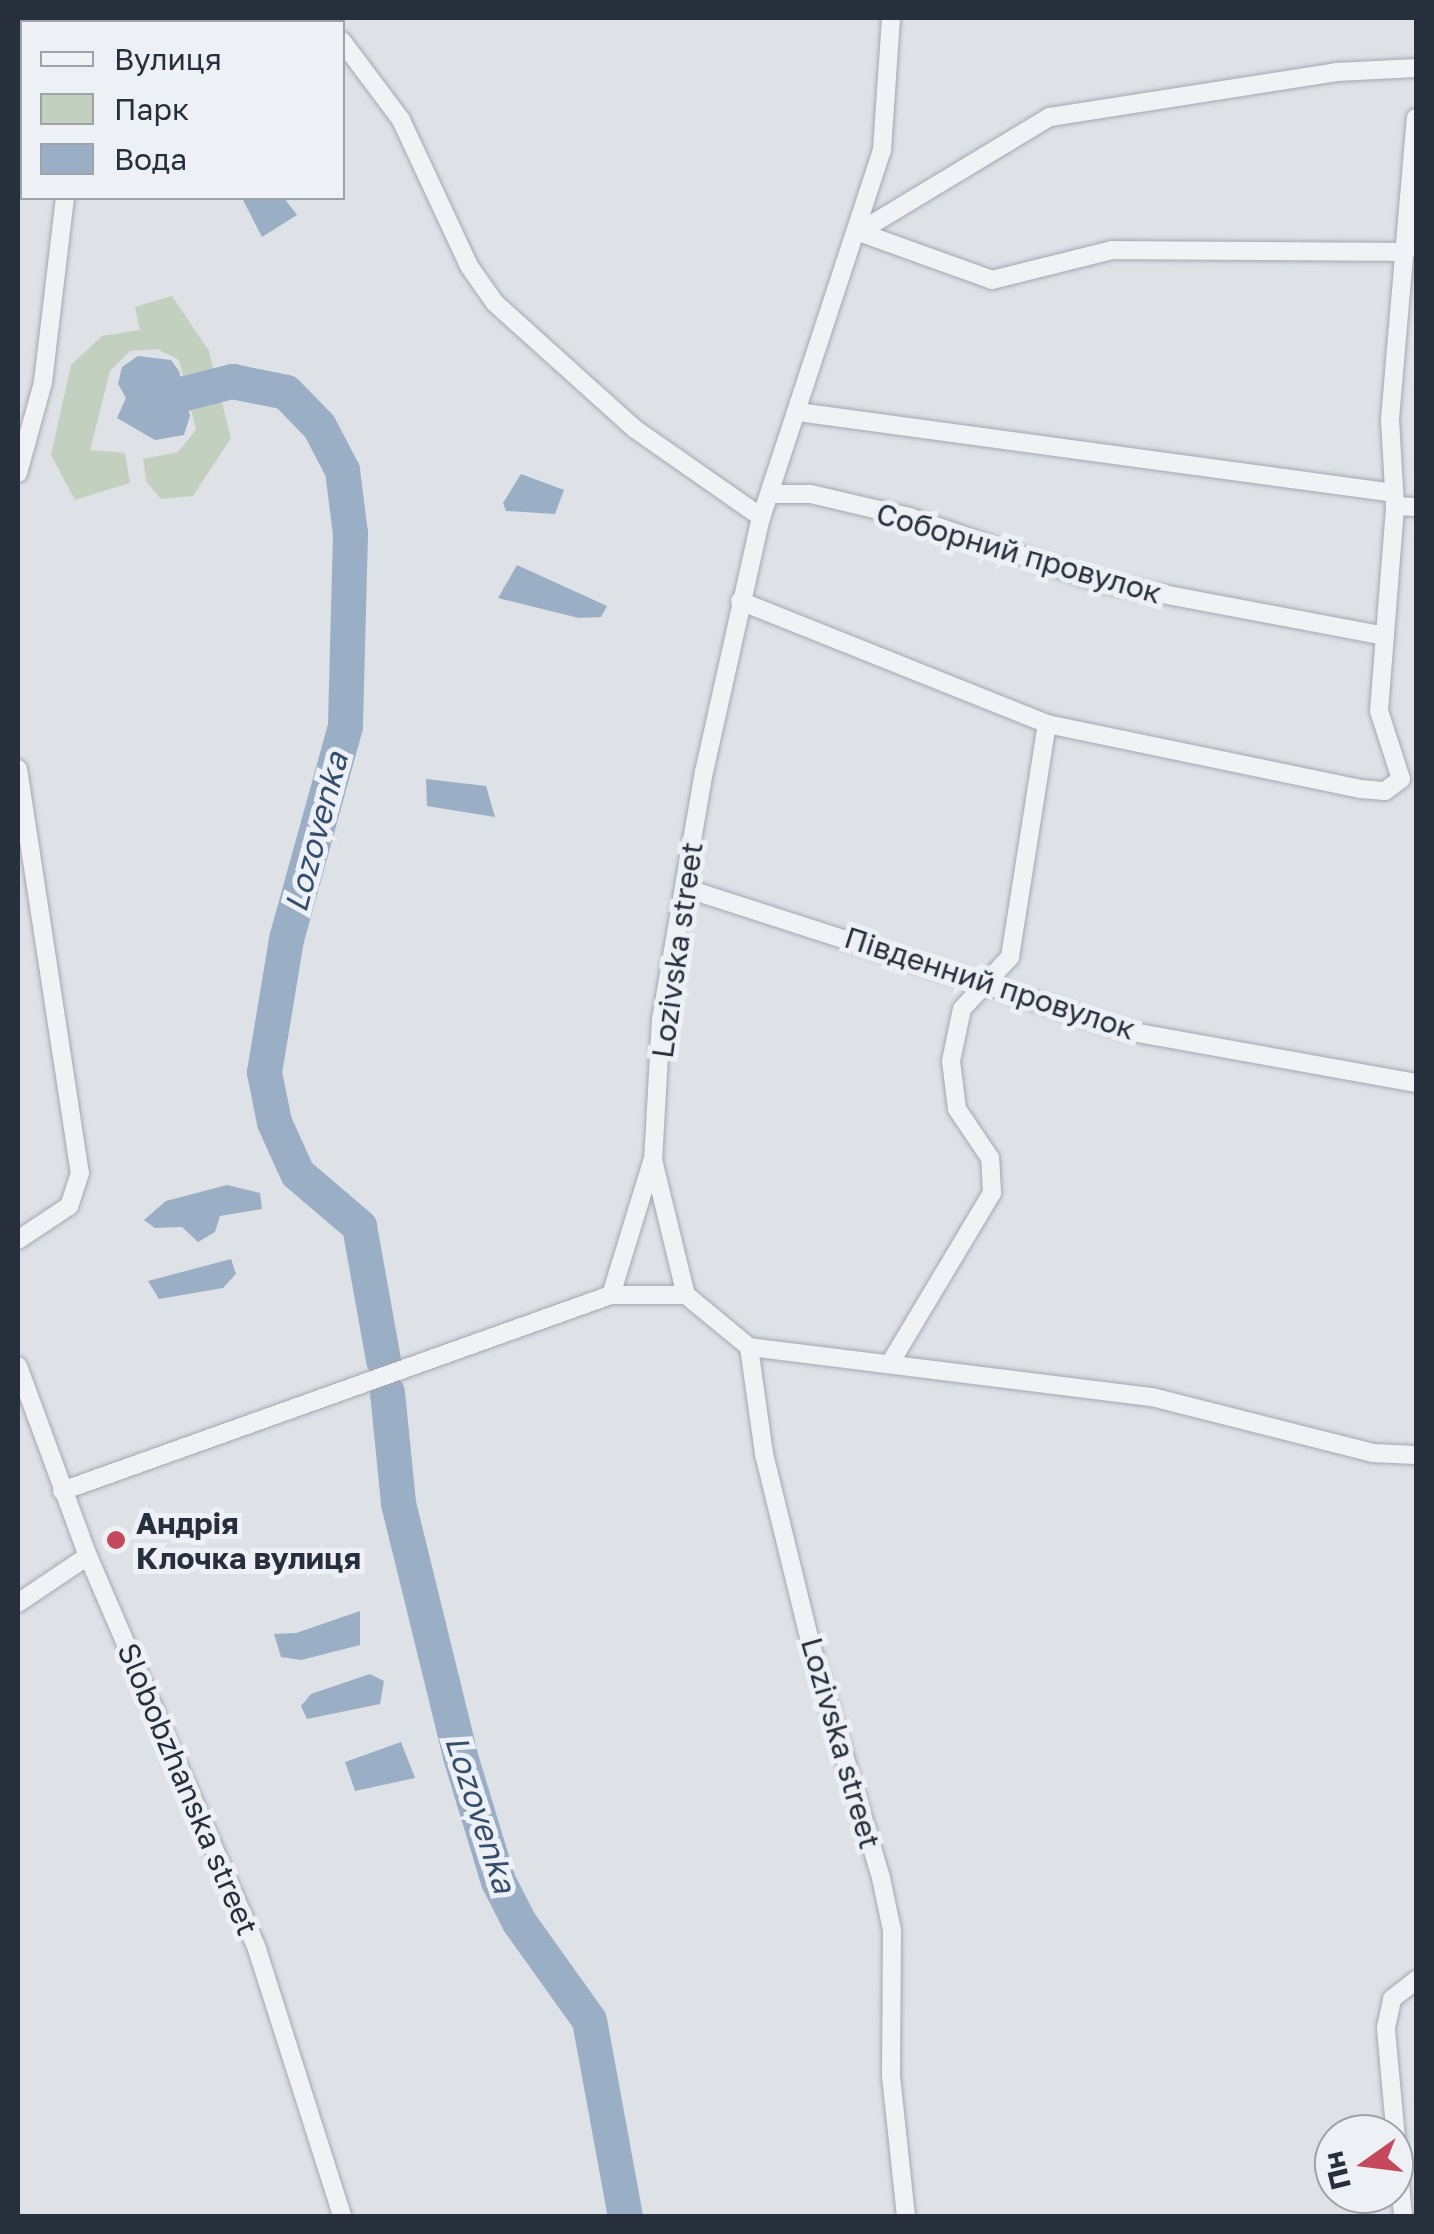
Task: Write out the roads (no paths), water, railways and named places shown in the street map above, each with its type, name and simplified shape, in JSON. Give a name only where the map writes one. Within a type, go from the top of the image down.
[{"type":"street","name":"Lozivska street","points":[[686,1295],[653,1160],[661,1019],[740,601],[760,518],[772,494],[859,232],[882,150],[891,18]]},
{"type":"street","points":[[345,45],[401,120],[469,266],[496,303],[636,430],[760,518]]},
{"type":"street","points":[[859,232],[1050,117],[1317,75],[1416,68]]},
{"type":"street","points":[[740,601],[1047,724],[1361,789],[1385,791],[1409,784],[1379,711],[1395,499],[1390,418],[1409,258],[1416,118]]},
{"type":"street","points":[[18,473],[43,382],[65,200]]},
{"type":"street","points":[[859,232],[992,280],[1112,250],[1409,258]]},
{"type":"street","points":[[798,412],[1395,499],[1416,507]]},
{"type":"street","name":"Соборний провулок","points":[[772,494],[811,494],[909,517],[1099,582],[1385,636]]},
{"type":"street","points":[[892,1360],[992,1193],[990,1158],[957,1109],[950,1061],[962,1010],[1010,956],[1022,903],[1047,724]]},
{"type":"street","points":[[18,769],[80,1173],[69,1206],[18,1240]]},
{"type":"street","name":"Південний провулок","points":[[685,888],[987,981],[1127,1031],[1416,1084]]},
{"type":"street","points":[[611,1296],[653,1160]]},
{"type":"street","points":[[62,1491],[611,1296],[686,1295],[749,1347],[892,1360],[1152,1397],[1373,1453],[1416,1455]]},
{"type":"street","name":"Lozivska street","points":[[749,1347],[764,1454],[892,1930],[891,2076],[906,2216]]},
{"type":"street","name":"Slobobzhanska street","points":[[18,1366],[88,1556],[258,1949],[342,2216]]},
{"type":"street","points":[[18,1603],[88,1556]]},
{"type":"street","points":[[1403,2216],[1386,2028],[1392,1999],[1416,1980]]},
{"type":"water","points":[[243,200],[286,200],[297,215],[262,237]]},
{"type":"water","points":[[138,356],[171,360],[179,371],[190,416],[184,435],[155,440],[117,418],[126,398],[118,384],[122,367]]},
{"type":"water","points":[[521,474],[564,490],[555,514],[506,511],[503,503]]},
{"type":"water","points":[[517,565],[607,606],[601,617],[579,618],[498,598]]},
{"type":"water","points":[[426,779],[486,786],[495,817],[427,806]]},
{"type":"water","points":[[227,1185],[260,1193],[262,1209],[220,1216],[215,1232],[198,1242],[182,1227],[155,1228],[144,1220],[166,1201]]},
{"type":"water","points":[[231,1259],[236,1274],[223,1288],[159,1299],[148,1281]]},
{"type":"water","points":[[360,1611],[360,1645],[301,1660],[281,1657],[274,1634],[296,1633]]},
{"type":"water","points":[[370,1674],[384,1681],[380,1704],[307,1719],[301,1706],[311,1694]]},
{"type":"water","points":[[401,1742],[415,1778],[355,1791],[345,1762]]},
{"type":"waterway","name":"Lozovenka","points":[[181,394],[232,381],[286,392],[319,426],[342,470],[350,533],[345,726],[286,939],[264,1072],[274,1122],[297,1173],[359,1226],[383,1360]]},
{"type":"waterway","name":"Lozovenka","points":[[387,1392],[398,1503],[460,1756],[498,1881],[519,1922],[589,2020],[625,2216]]},
{"type":"place","name":"Андрія Клочка вулиця","points":[[116,1540]]}]
